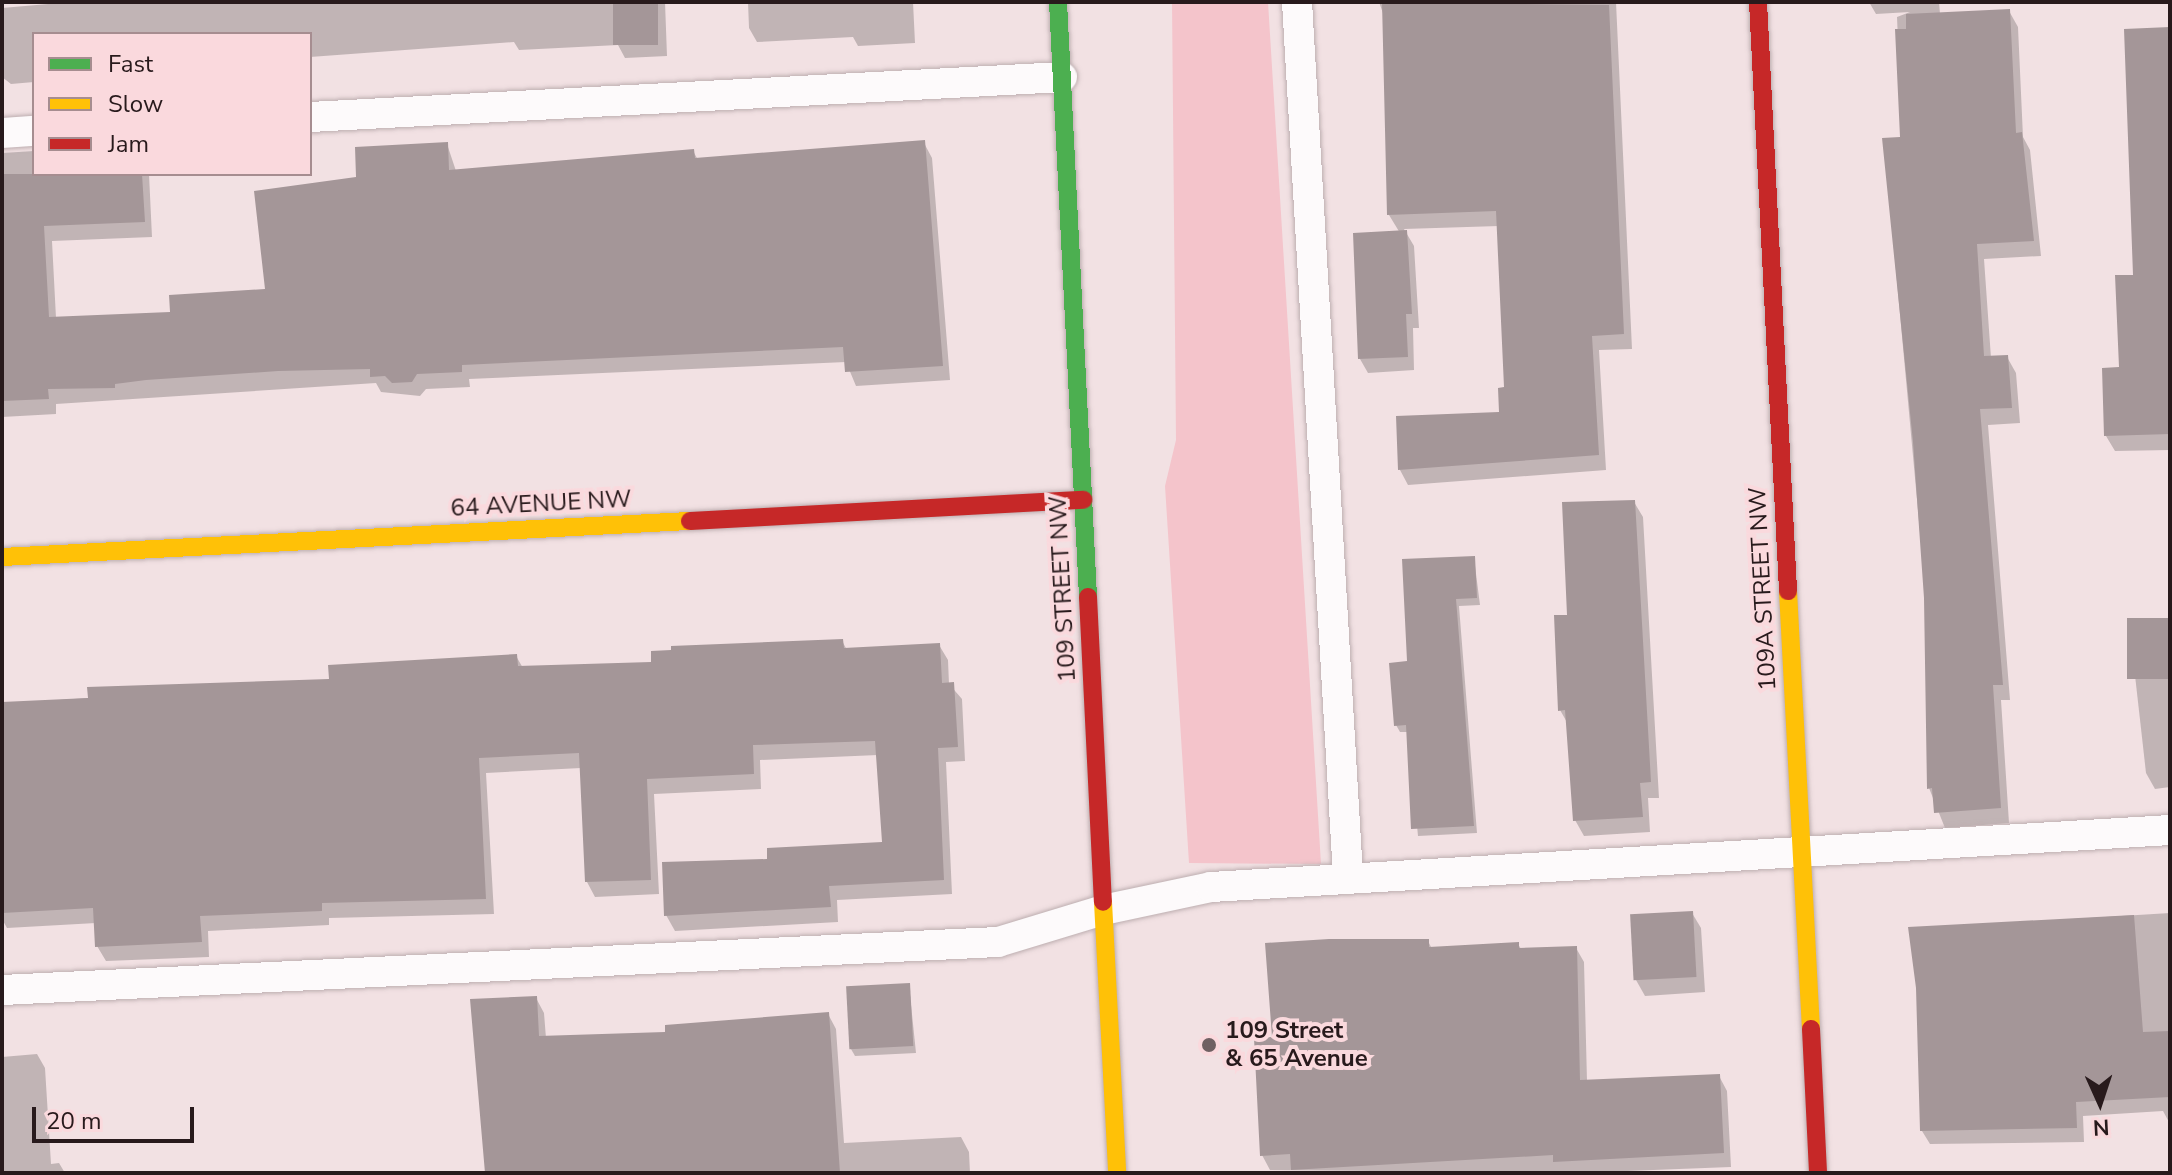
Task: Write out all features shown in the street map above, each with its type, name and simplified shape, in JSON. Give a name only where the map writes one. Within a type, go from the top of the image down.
[{"type":"street","name":"109 STREET NW","points":[[1058,2],[1117,1173]]},
{"type":"street","name":"109A STREET NW","points":[[1758,2],[1818,1173]]},
{"type":"street","name":"64 AVENUE NW","points":[[2,557],[1083,500]]},
{"type":"lane","points":[[1297,2],[1348,876]]},
{"type":"lane","points":[[312,117],[1062,77]]},
{"type":"lane","points":[[2,133],[32,131]]},
{"type":"lane","points":[[2,990],[998,942],[1103,910],[1211,887],[1348,876],[2170,830]]},
{"type":"shaded area","points":[[1172,2],[1268,2],[1321,864],[1189,863],[1165,486],[1176,440]]},
{"type":"building","points":[[613,2],[658,2],[658,45],[613,45]]},
{"type":"building","points":[[1382,2],[1609,5],[1624,334],[1592,336],[1599,455],[1398,470],[1396,416],[1499,412],[1498,388],[1504,387],[1496,211],[1387,215]]},
{"type":"building","points":[[2010,9],[2016,133],[2022,132],[2034,241],[1977,244],[1984,356],[2008,355],[2012,408],[1980,409],[2003,685],[1993,685],[2001,808],[1934,813],[1932,788],[1927,789],[1924,598],[1913,442],[1882,138],[1900,137],[1895,29],[1906,29],[1906,14]]},
{"type":"building","points":[[2170,27],[2170,434],[2104,436],[2102,368],[2119,367],[2115,275],[2133,275],[2124,29]]},
{"type":"building","points":[[925,140],[943,366],[845,372],[843,347],[462,365],[462,372],[417,374],[412,382],[392,383],[385,376],[370,377],[370,369],[278,371],[146,380],[115,384],[115,388],[48,389],[49,399],[2,401],[2,174],[142,176],[145,222],[44,226],[49,317],[170,312],[169,295],[265,289],[254,191],[356,177],[355,147],[448,142],[449,170],[694,149],[695,158]]},
{"type":"building","points":[[1407,230],[1412,314],[1406,314],[1408,357],[1358,359],[1353,233]]},
{"type":"building","points":[[1635,500],[1651,782],[1640,783],[1643,817],[1573,821],[1565,710],[1558,711],[1554,615],[1567,615],[1562,502]]},
{"type":"building","points":[[1475,556],[1477,598],[1456,599],[1474,826],[1411,829],[1406,725],[1394,726],[1389,663],[1407,661],[1402,559]]},
{"type":"building","points":[[2127,618],[2170,618],[2170,679],[2127,679]]},
{"type":"building","points":[[843,639],[844,648],[940,643],[942,683],[954,682],[958,747],[938,748],[944,880],[829,886],[831,907],[664,916],[662,862],[767,859],[767,848],[882,842],[875,741],[753,745],[754,774],[647,779],[651,880],[585,882],[579,753],[479,758],[486,899],[322,903],[322,911],[200,916],[202,942],[95,947],[93,908],[2,913],[2,702],[88,698],[87,687],[329,679],[328,665],[517,654],[518,666],[651,662],[651,651],[671,650],[671,646]]},
{"type":"building","points":[[1693,911],[1696,977],[1634,980],[1630,914]]},
{"type":"building","points":[[2134,915],[2143,1032],[2170,1031],[2170,1097],[2076,1102],[2077,1128],[1920,1131],[1916,988],[1908,927]]},
{"type":"building","points":[[1329,939],[1429,939],[1429,947],[1519,942],[1519,948],[1577,946],[1580,1080],[1720,1074],[1724,1153],[1553,1162],[1553,1155],[1291,1170],[1290,1154],[1260,1156],[1254,1038],[1272,1037],[1265,943]]},
{"type":"building","points":[[910,983],[913,1046],[849,1049],[846,986]]},
{"type":"building","points":[[537,996],[539,1036],[665,1032],[665,1025],[829,1012],[840,1173],[485,1173],[470,999]]},
{"type":"traffic: fast","points":[[1058,2],[1088,597]]},
{"type":"traffic: slow","points":[[2,557],[690,521]]},
{"type":"traffic: slow","points":[[1788,591],[1811,1029]]},
{"type":"traffic: slow","points":[[1103,902],[1117,1173]]},
{"type":"traffic: jam","points":[[1758,2],[1788,591]]},
{"type":"traffic: jam","points":[[690,521],[1083,500]]},
{"type":"traffic: jam","points":[[1088,597],[1103,902]]},
{"type":"traffic: jam","points":[[1811,1029],[1818,1173]]},
{"type":"place","name":"109 Street & 65 Avenue","points":[[1209,1045]]}]
